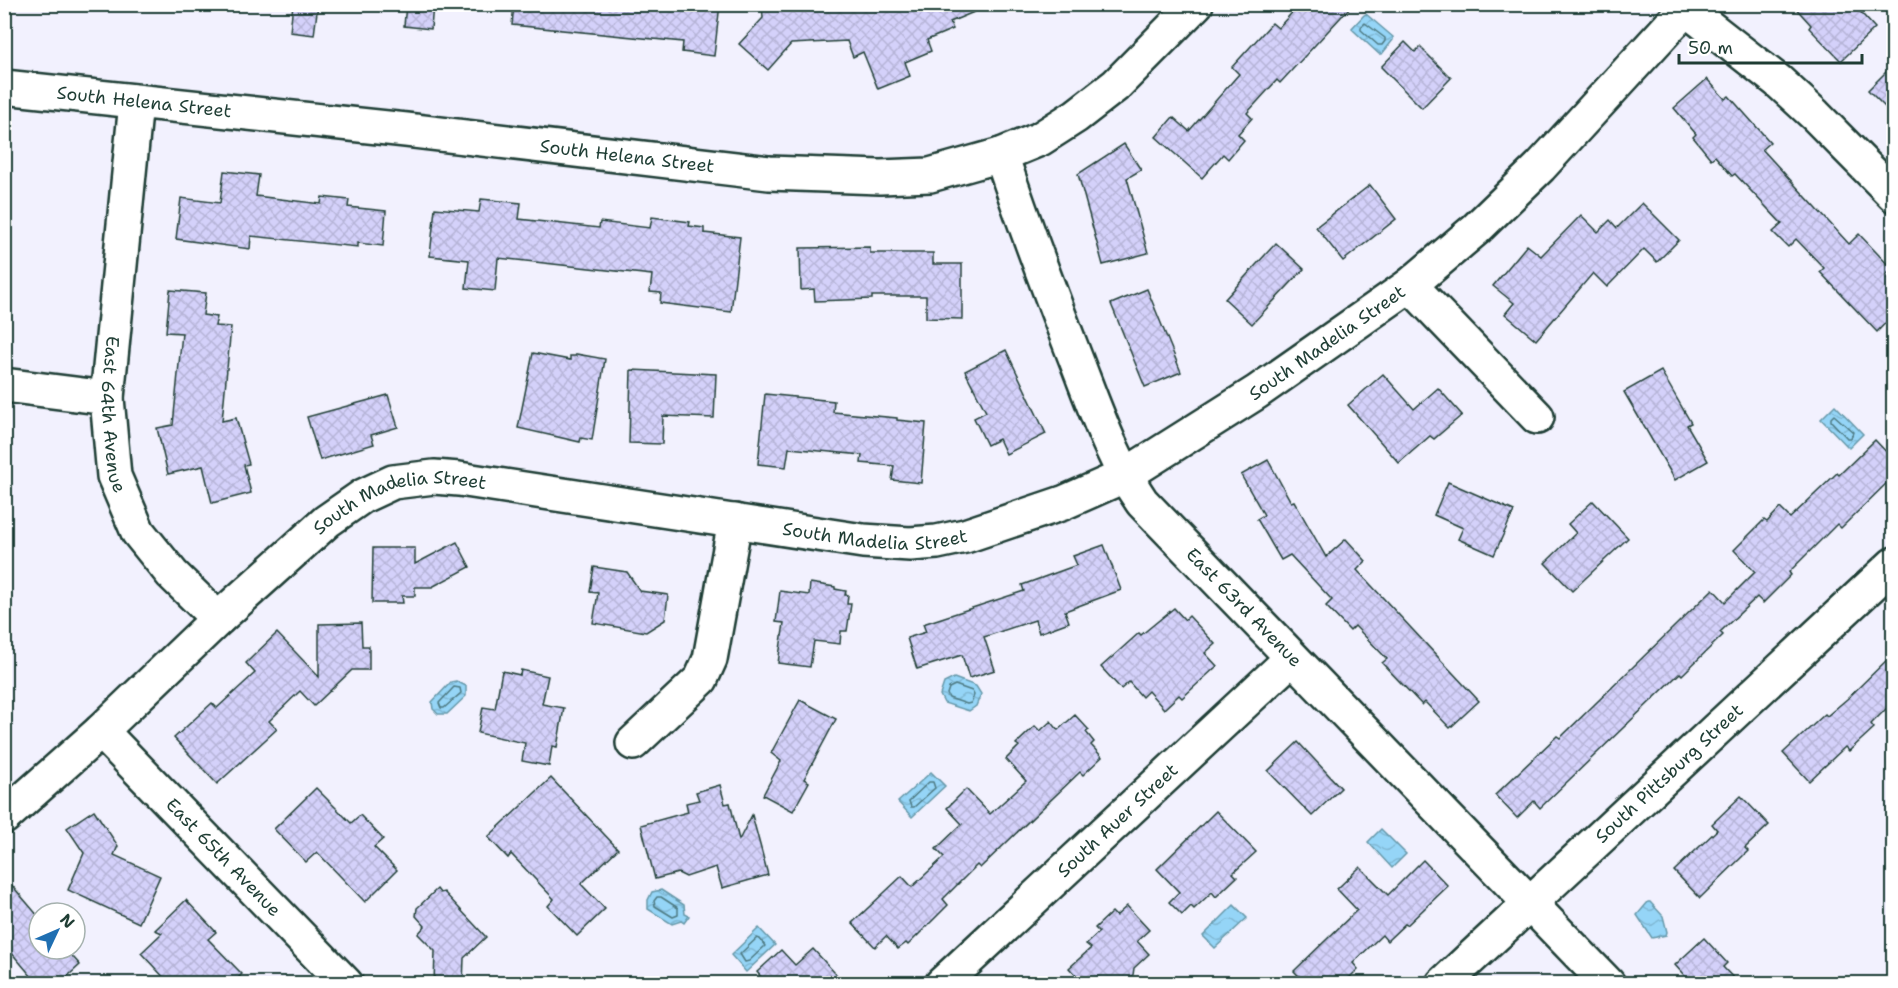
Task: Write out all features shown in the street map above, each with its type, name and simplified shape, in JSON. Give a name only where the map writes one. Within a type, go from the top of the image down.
[{"type":"street","name":"South Helena Street","points":[[4,87],[405,130],[769,173],[880,177],[930,174],[1001,155],[1040,139],[1097,101],[1116,85],[1196,4]]},
{"type":"street","points":[[1688,7],[1815,114],[1893,195]]},
{"type":"street","name":"South Madelia Street","points":[[4,818],[327,521],[363,496],[393,482],[434,477],[459,479],[863,541],[910,544],[937,542],[965,536],[1063,503],[1124,476],[1257,392],[1410,285],[1476,229],[1540,167],[1688,7]]},
{"type":"street","name":"East 64th Avenue","points":[[136,102],[107,398],[114,476],[138,532],[172,574],[218,619]]},
{"type":"street","name":"East 63rd Avenue","points":[[1001,155],[1027,233],[1107,439],[1124,476],[1142,502],[1608,984]]},
{"type":"street","points":[[1410,285],[1537,417]]},
{"type":"street","points":[[4,385],[107,398]]},
{"type":"street","points":[[633,743],[700,680],[706,670],[718,623],[735,521]]},
{"type":"street","name":"South Pittsburg Street","points":[[1443,984],[1893,564]]},
{"type":"street","name":"South Auer Street","points":[[942,984],[1292,658]]},
{"type":"street","name":"East 65th Avenue","points":[[101,731],[346,984]]},
{"type":"water","points":[[1366,14],[1393,37],[1382,54],[1379,54],[1352,28]]},
{"type":"water","points":[[1835,405],[1863,434],[1849,448],[1821,419]]},
{"type":"water","points":[[954,678],[976,686],[981,694],[976,706],[969,711],[944,703],[940,695],[944,683]]},
{"type":"water","points":[[456,681],[466,686],[466,696],[447,714],[438,714],[433,709],[432,702],[451,682]]},
{"type":"water","points":[[931,772],[945,786],[912,817],[898,802]]},
{"type":"water","points":[[1381,829],[1406,854],[1392,868],[1368,842]]},
{"type":"water","points":[[661,890],[684,905],[685,914],[689,916],[684,923],[681,921],[672,924],[648,909],[648,900],[652,892]]},
{"type":"water","points":[[1648,902],[1663,916],[1666,935],[1652,938],[1637,915]]},
{"type":"water","points":[[1234,905],[1247,918],[1215,948],[1203,936]]},
{"type":"water","points":[[759,928],[775,945],[746,972],[731,955]]},
{"type":"building","points":[[293,4],[318,4],[314,35],[290,32]]},
{"type":"building","points":[[406,4],[433,4],[431,29],[404,26]]},
{"type":"building","points":[[514,4],[720,4],[714,56],[682,52],[683,42],[512,25]]},
{"type":"building","points":[[762,4],[991,5],[950,22],[953,29],[927,40],[931,51],[905,62],[910,76],[878,89],[863,52],[853,57],[847,41],[791,44],[768,70],[739,44],[763,18]]},
{"type":"building","points":[[1300,4],[1353,4],[1280,83],[1277,80],[1247,113],[1252,118],[1238,134],[1244,140],[1228,159],[1223,154],[1202,178],[1156,137],[1173,117],[1189,131],[1239,74],[1232,67],[1272,23],[1278,28]]},
{"type":"building","points":[[1792,4],[1853,4],[1875,28],[1841,61],[1809,28],[1811,25]]},
{"type":"building","points":[[1405,42],[1415,52],[1420,47],[1451,78],[1422,108],[1381,67]]},
{"type":"building","points":[[1893,65],[1893,115],[1868,90]]},
{"type":"building","points":[[1707,79],[1725,99],[1729,96],[1770,142],[1762,149],[1849,244],[1859,234],[1892,269],[1886,275],[1893,284],[1893,315],[1877,332],[1820,272],[1824,268],[1796,239],[1788,247],[1773,232],[1782,224],[1735,174],[1732,176],[1715,156],[1711,159],[1693,137],[1696,134],[1674,108]]},
{"type":"building","points":[[1124,144],[1141,170],[1127,178],[1148,253],[1103,265],[1078,174]]},
{"type":"building","points":[[224,171],[259,175],[256,196],[321,204],[322,197],[349,200],[348,207],[386,211],[383,246],[358,243],[358,247],[251,236],[250,249],[176,239],[181,198],[220,203]]},
{"type":"building","points":[[1370,185],[1396,219],[1343,261],[1316,227]]},
{"type":"building","points":[[481,199],[521,203],[519,219],[599,228],[600,222],[650,228],[652,217],[690,222],[689,226],[704,228],[704,233],[740,237],[731,312],[660,303],[661,293],[650,292],[652,275],[498,258],[495,291],[466,288],[469,260],[430,256],[435,208],[479,212]]},
{"type":"building","points":[[1642,203],[1679,240],[1657,262],[1644,249],[1607,287],[1593,273],[1536,340],[1505,314],[1514,303],[1493,286],[1527,245],[1541,256],[1581,215],[1598,232],[1610,220],[1617,228]]},
{"type":"building","points":[[1276,243],[1304,269],[1252,324],[1225,299]]},
{"type":"building","points":[[870,247],[870,253],[933,253],[933,264],[962,264],[962,319],[926,318],[926,296],[872,296],[872,299],[815,301],[814,289],[801,290],[800,248]]},
{"type":"building","points":[[1147,289],[1181,372],[1145,387],[1111,304]]},
{"type":"building","points":[[170,290],[206,293],[203,315],[217,317],[215,326],[231,327],[222,421],[236,418],[249,464],[244,465],[251,493],[212,503],[203,466],[168,474],[157,428],[173,425],[182,333],[166,332]]},
{"type":"building","points":[[1006,350],[1046,434],[1006,454],[999,439],[987,445],[974,418],[986,412],[965,371]]},
{"type":"building","points":[[533,353],[570,360],[570,356],[576,356],[576,354],[605,359],[592,440],[581,438],[580,442],[518,428]]},
{"type":"building","points":[[631,370],[716,374],[714,418],[663,416],[662,444],[629,443]]},
{"type":"building","points":[[1661,371],[1691,423],[1687,425],[1708,461],[1675,480],[1624,392]]},
{"type":"building","points":[[1383,374],[1414,409],[1438,388],[1462,415],[1434,439],[1430,436],[1399,463],[1348,405]]},
{"type":"building","points":[[765,394],[834,401],[833,412],[926,423],[921,483],[892,480],[894,466],[861,463],[862,455],[789,448],[786,467],[758,464]]},
{"type":"building","points":[[388,395],[398,427],[371,435],[374,444],[320,460],[307,417]]},
{"type":"building","points":[[1875,440],[1893,459],[1893,477],[1841,528],[1837,524],[1789,572],[1791,575],[1763,603],[1757,597],[1720,632],[1723,635],[1682,675],[1680,673],[1540,808],[1534,801],[1517,818],[1495,795],[1557,736],[1560,738],[1713,589],[1725,602],[1755,572],[1734,550],[1764,520],[1767,522],[1780,508],[1790,518]]},
{"type":"building","points":[[1268,460],[1291,502],[1294,501],[1326,557],[1346,539],[1366,561],[1357,570],[1479,701],[1450,728],[1425,702],[1422,705],[1382,663],[1387,659],[1355,626],[1350,631],[1326,606],[1332,600],[1290,555],[1281,560],[1257,519],[1264,515],[1241,475]]},
{"type":"building","points":[[1448,482],[1514,511],[1494,555],[1458,539],[1463,528],[1434,515]]},
{"type":"building","points":[[1593,501],[1628,538],[1572,591],[1545,563],[1576,533],[1568,524]]},
{"type":"building","points":[[457,542],[470,567],[432,587],[415,587],[415,596],[402,596],[403,603],[372,603],[373,548],[415,548],[415,564]]},
{"type":"building","points":[[1104,545],[1121,590],[1065,611],[1069,622],[1039,633],[1035,620],[984,637],[995,670],[969,678],[962,655],[917,669],[907,638],[926,632],[923,624],[1024,591],[1022,585],[1077,565],[1073,556]]},
{"type":"building","points":[[594,567],[627,572],[640,591],[668,595],[665,620],[646,632],[593,623],[598,593],[590,592]]},
{"type":"building","points":[[810,583],[846,591],[847,604],[851,604],[847,631],[841,631],[840,644],[814,641],[810,667],[778,663],[784,623],[776,622],[780,591],[809,595]]},
{"type":"building","points":[[1174,608],[1185,620],[1189,616],[1215,644],[1205,653],[1217,666],[1182,698],[1179,695],[1164,709],[1148,691],[1142,697],[1129,682],[1121,689],[1101,667],[1139,633],[1141,635]]},
{"type":"building","points":[[361,623],[362,646],[369,646],[369,670],[352,670],[314,706],[300,691],[269,721],[277,729],[217,784],[174,738],[212,703],[217,708],[255,673],[246,663],[277,633],[319,677],[319,624]]},
{"type":"building","points":[[1893,654],[1893,702],[1871,724],[1874,728],[1849,751],[1845,747],[1809,781],[1783,753],[1825,714],[1827,716],[1847,699]]},
{"type":"building","points":[[521,670],[548,676],[542,704],[564,708],[557,747],[552,746],[549,766],[522,761],[525,743],[478,733],[483,707],[495,709],[502,671],[520,675]]},
{"type":"building","points":[[800,700],[836,719],[804,779],[809,782],[793,811],[763,795],[781,761],[771,753]]},
{"type":"building","points":[[1075,715],[1089,730],[1086,732],[1094,742],[1091,745],[1102,757],[1083,775],[1080,772],[980,868],[977,865],[943,899],[948,905],[908,945],[906,943],[898,949],[886,936],[875,947],[852,923],[902,876],[912,887],[944,857],[936,849],[962,824],[947,808],[966,789],[990,814],[1026,781],[1006,759],[1019,746],[1016,744],[1035,726],[1040,731],[1051,721],[1058,730]]},
{"type":"building","points":[[1298,742],[1341,788],[1312,816],[1268,771]]},
{"type":"building","points":[[551,778],[618,849],[581,884],[605,909],[577,936],[548,906],[554,899],[511,854],[508,858],[488,837]]},
{"type":"building","points":[[720,785],[725,804],[730,803],[739,840],[752,815],[768,875],[722,888],[716,867],[686,877],[678,873],[655,879],[641,825],[688,812],[686,803],[699,800],[696,792]]},
{"type":"building","points":[[316,788],[351,823],[360,815],[383,839],[374,847],[397,870],[365,902],[317,852],[306,862],[274,829]]},
{"type":"building","points":[[1741,796],[1769,825],[1745,848],[1748,851],[1700,898],[1674,871],[1717,830],[1712,824]]},
{"type":"building","points":[[94,810],[118,846],[114,855],[160,876],[139,923],[68,890],[84,853],[67,828]]},
{"type":"building","points":[[1216,811],[1256,852],[1233,873],[1237,877],[1216,897],[1212,892],[1194,909],[1191,906],[1182,915],[1169,902],[1179,892],[1157,869]]},
{"type":"building","points":[[1423,860],[1448,886],[1387,941],[1382,935],[1353,963],[1358,969],[1343,984],[1306,984],[1294,971],[1357,910],[1337,889],[1360,867],[1388,895]]},
{"type":"building","points":[[4,876],[27,903],[27,961],[76,961],[80,965],[59,984],[38,984],[4,944]]},
{"type":"building","points":[[437,889],[440,893],[444,892],[486,937],[464,958],[463,984],[434,984],[435,951],[418,934],[425,926],[416,916],[417,908]]},
{"type":"building","points":[[186,900],[216,932],[208,939],[242,974],[232,984],[170,984],[141,953],[162,933],[155,930]]},
{"type":"building","points":[[1127,906],[1149,930],[1137,941],[1149,954],[1134,968],[1133,975],[1127,981],[1117,981],[1114,984],[1084,984],[1069,968],[1091,948],[1086,944],[1099,932],[1095,928],[1112,912],[1116,916]]},
{"type":"building","points":[[1704,938],[1727,963],[1723,967],[1739,984],[1692,984],[1675,965]]},
{"type":"building","points":[[813,949],[845,984],[767,984],[757,972],[781,950],[795,965]]}]
